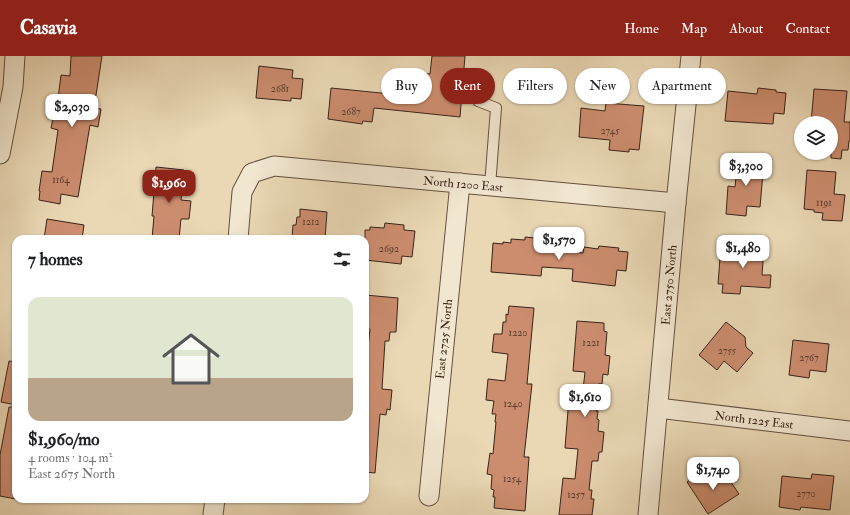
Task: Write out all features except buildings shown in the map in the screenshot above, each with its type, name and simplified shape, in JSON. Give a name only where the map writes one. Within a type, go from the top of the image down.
[{"type":"street","points":[[0,154],[13,87],[15,56]]},
{"type":"street","name":"East 2750 North","points":[[648,515],[676,203],[691,56]]},
{"type":"street","name":"North 1200 East","points":[[238,235],[242,192],[252,173],[274,166],[676,203]]},
{"type":"street","name":"East 2725 North","points":[[428,496],[460,183]]},
{"type":"street","name":"North 1225 East","points":[[658,408],[850,431]]},
{"type":"street","points":[[213,515],[214,503]]},
{"type":"lane","points":[[487,104],[496,108],[490,186]]}]
